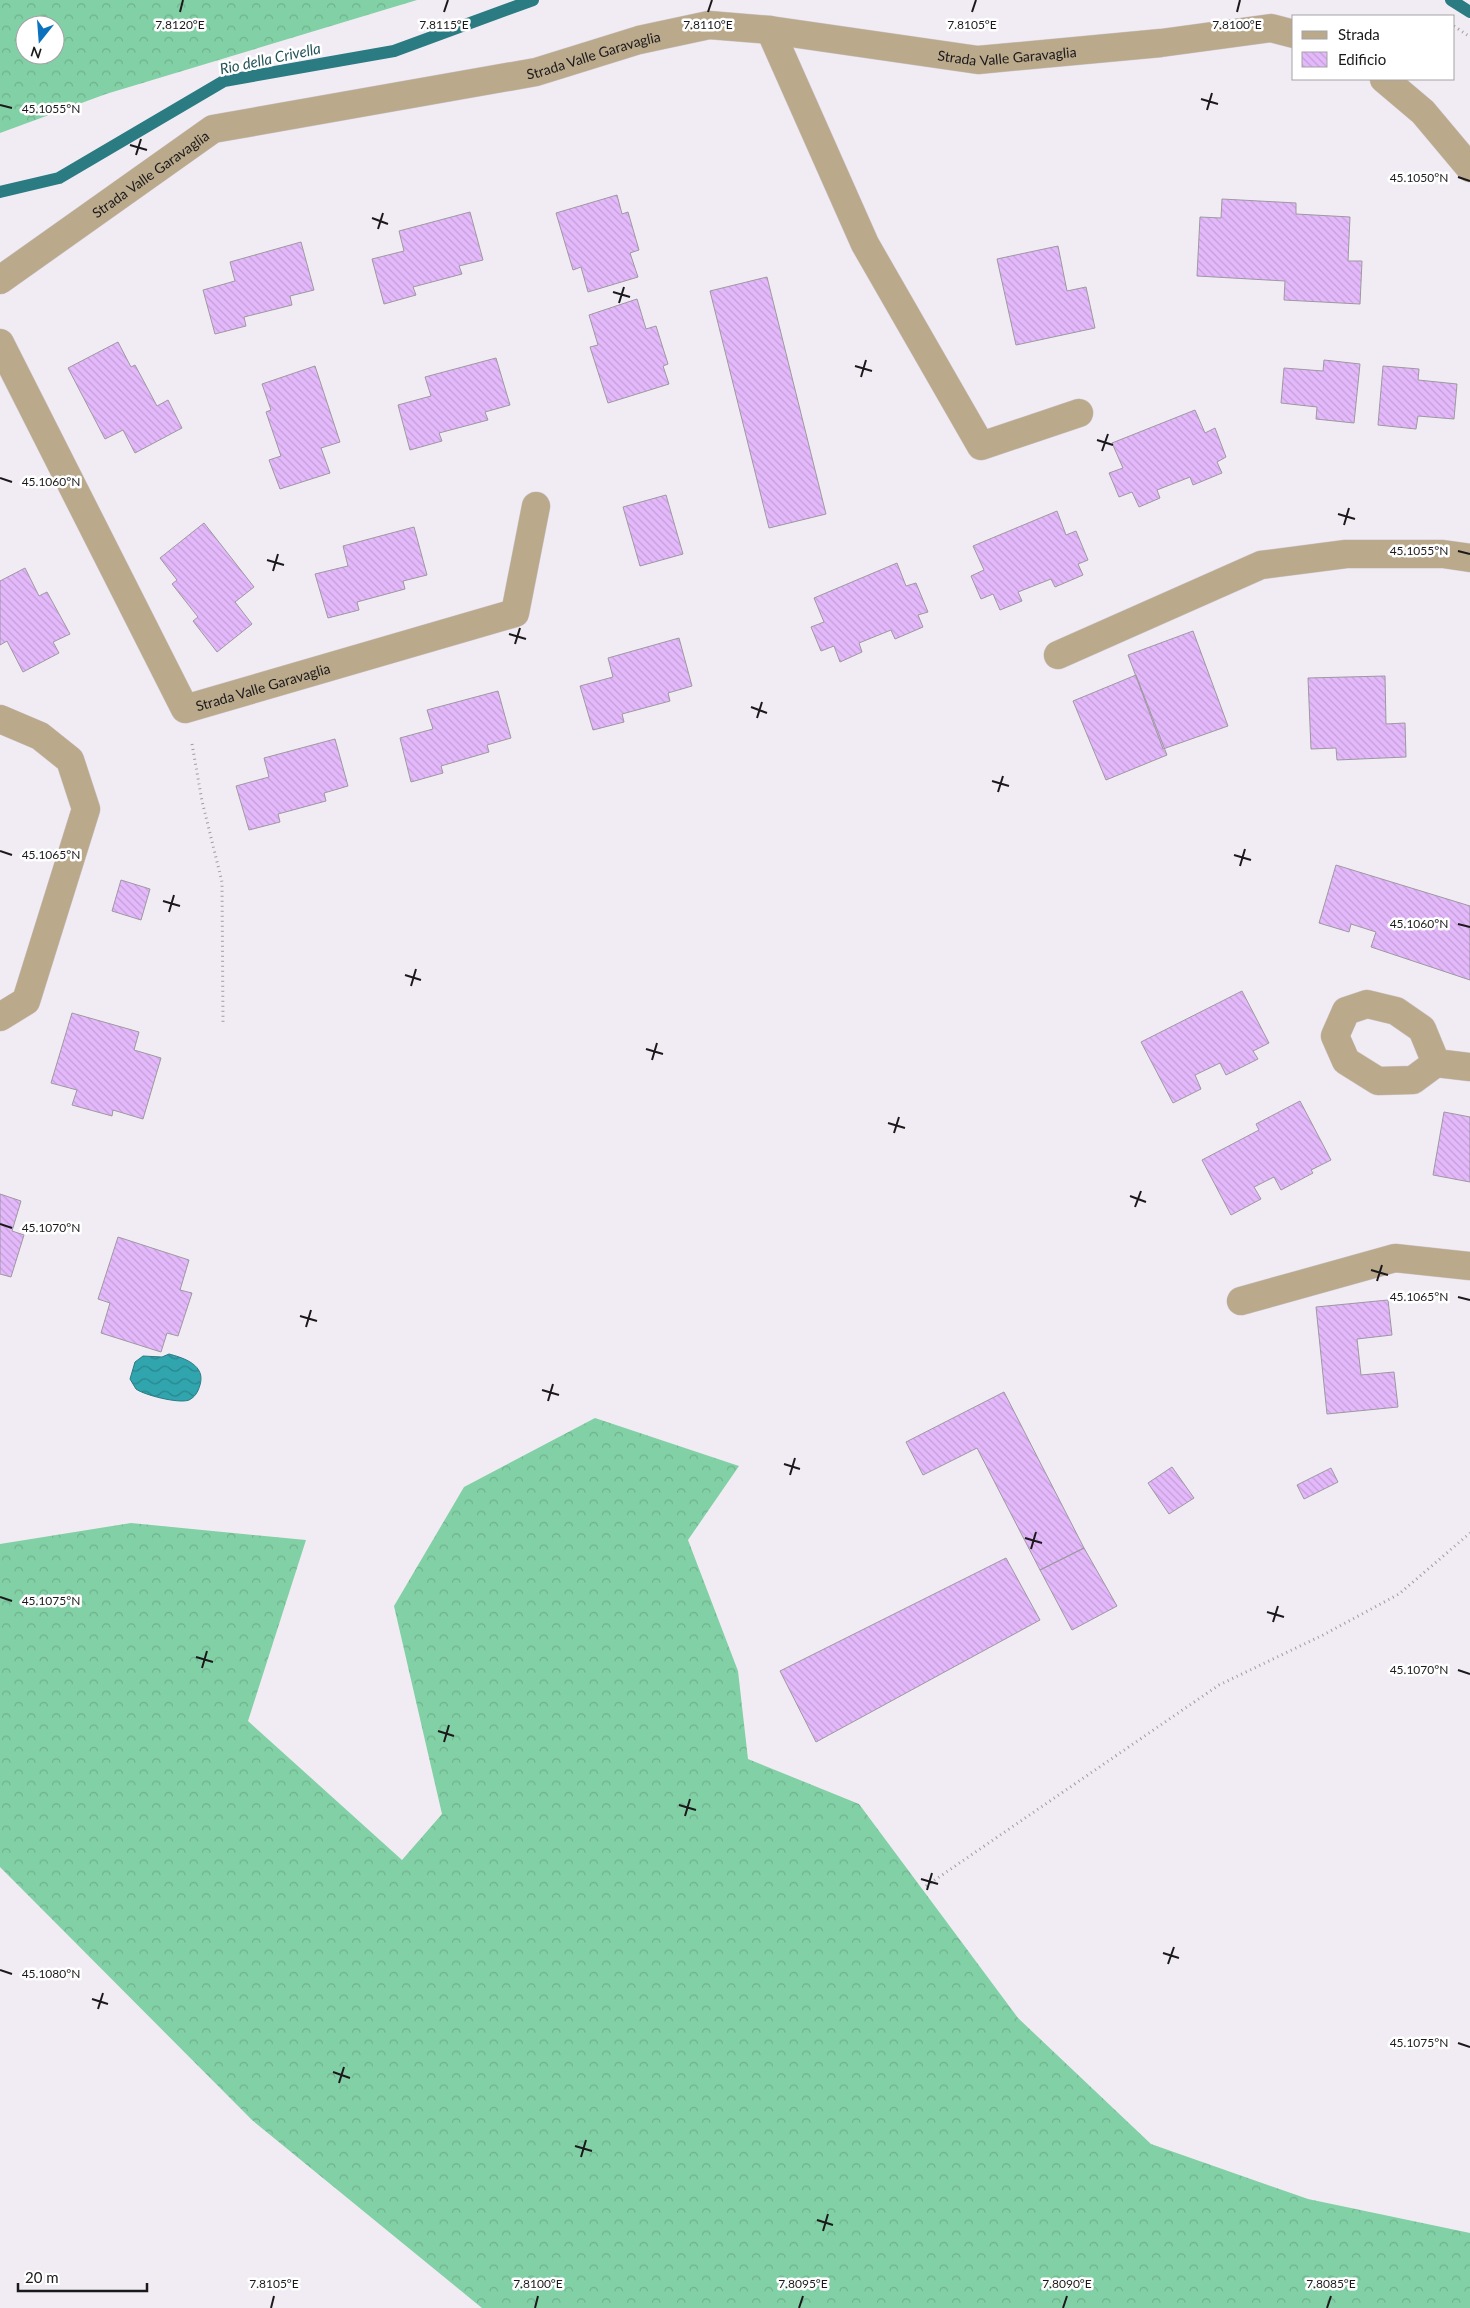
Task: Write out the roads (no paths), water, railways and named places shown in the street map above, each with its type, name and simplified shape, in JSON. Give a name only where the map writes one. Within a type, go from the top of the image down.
[{"type":"street","name":"Strada Valle Garavaglia","points":[[0,280],[212,130],[536,72],[640,40],[709,25],[770,30],[978,60],[1161,43],[1271,28],[1292,33]]},
{"type":"street","points":[[770,30],[865,244],[981,446],[1079,413]]},
{"type":"street","points":[[1385,80],[1424,112],[1470,168]]},
{"type":"street","name":"Strada Valle Garavaglia","points":[[0,343],[185,709],[514,613],[536,506]]},
{"type":"street","points":[[1058,655],[1261,565],[1346,554],[1442,554],[1470,558]]},
{"type":"street","points":[[0,719],[40,736],[70,760],[86,809],[26,1001],[0,1017]]},
{"type":"street","points":[[1436,1062],[1470,1067]]},
{"type":"street","points":[[1241,1300],[1395,1258],[1470,1266]]},
{"type":"water","points":[[169,1354],[187,1360],[197,1367],[200,1372],[199,1388],[195,1396],[189,1400],[170,1400],[146,1394],[136,1389],[130,1379],[135,1362],[143,1356],[162,1357]]},
{"type":"waterway","name":"Rio della Crivella","points":[[0,192],[59,178],[224,81],[394,51],[533,0]]},
{"type":"waterway","name":"Rio della Crivella","points":[[1451,0],[1470,12]]}]
